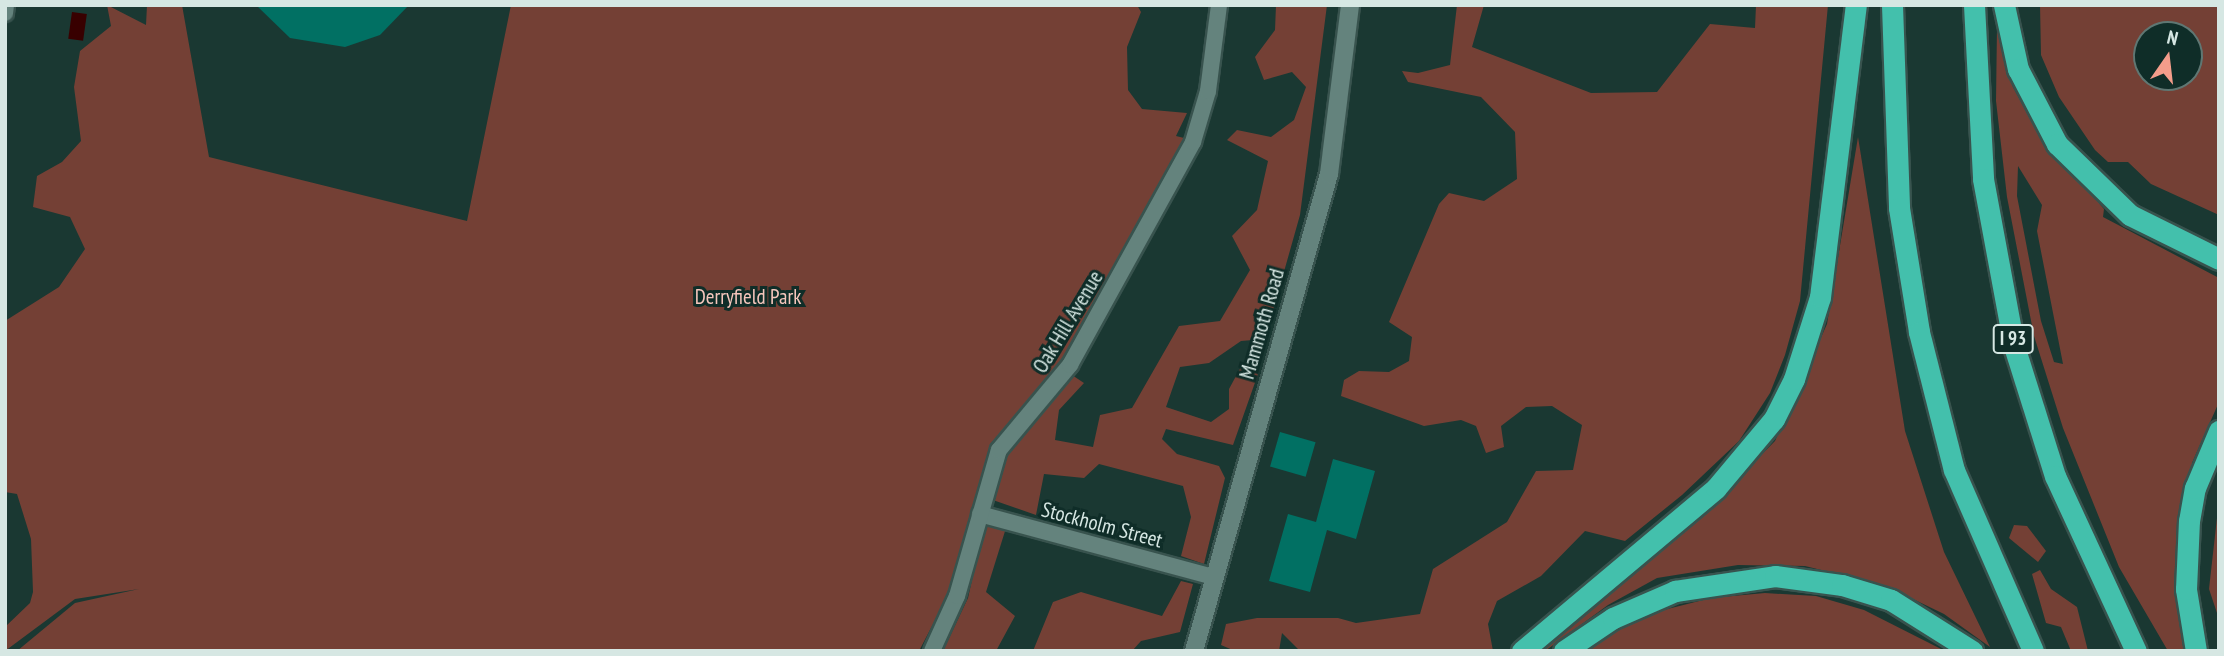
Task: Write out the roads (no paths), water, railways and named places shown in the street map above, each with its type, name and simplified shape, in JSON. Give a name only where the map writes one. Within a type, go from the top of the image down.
[{"type":"highway","points":[[1522,651],[1716,488],[1779,409],[1806,347],[1820,297],[1856,5]]},
{"type":"highway","points":[[1892,5],[1899,208],[1919,332],[1954,470],[2034,651]]},
{"type":"highway","name":"I 93","points":[[1974,5],[1983,179],[2014,346],[2055,476],[2136,651]]},
{"type":"highway","points":[[2004,5],[2018,69],[2057,144],[2130,215],[2219,259]]},
{"type":"highway","points":[[2196,651],[2186,589],[2189,521],[2195,488],[2219,431]]},
{"type":"highway","points":[[1564,651],[1613,618],[1675,591],[1775,576],[1842,585],[1891,600],[1972,651]]},
{"type":"main road","name":"Mammoth Road","points":[[1194,651],[1329,174],[1350,5]]},
{"type":"street","points":[[5,12],[6,5]]},
{"type":"street","name":"Oak Hill Avenue","points":[[932,651],[957,596],[999,450],[1070,365],[1193,142],[1208,91],[1219,5]]},
{"type":"street","name":"Stockholm Street","points":[[980,514],[1213,578]]},
{"type":"park label","name":"Derryfield Park","points":[[748,297]]}]
